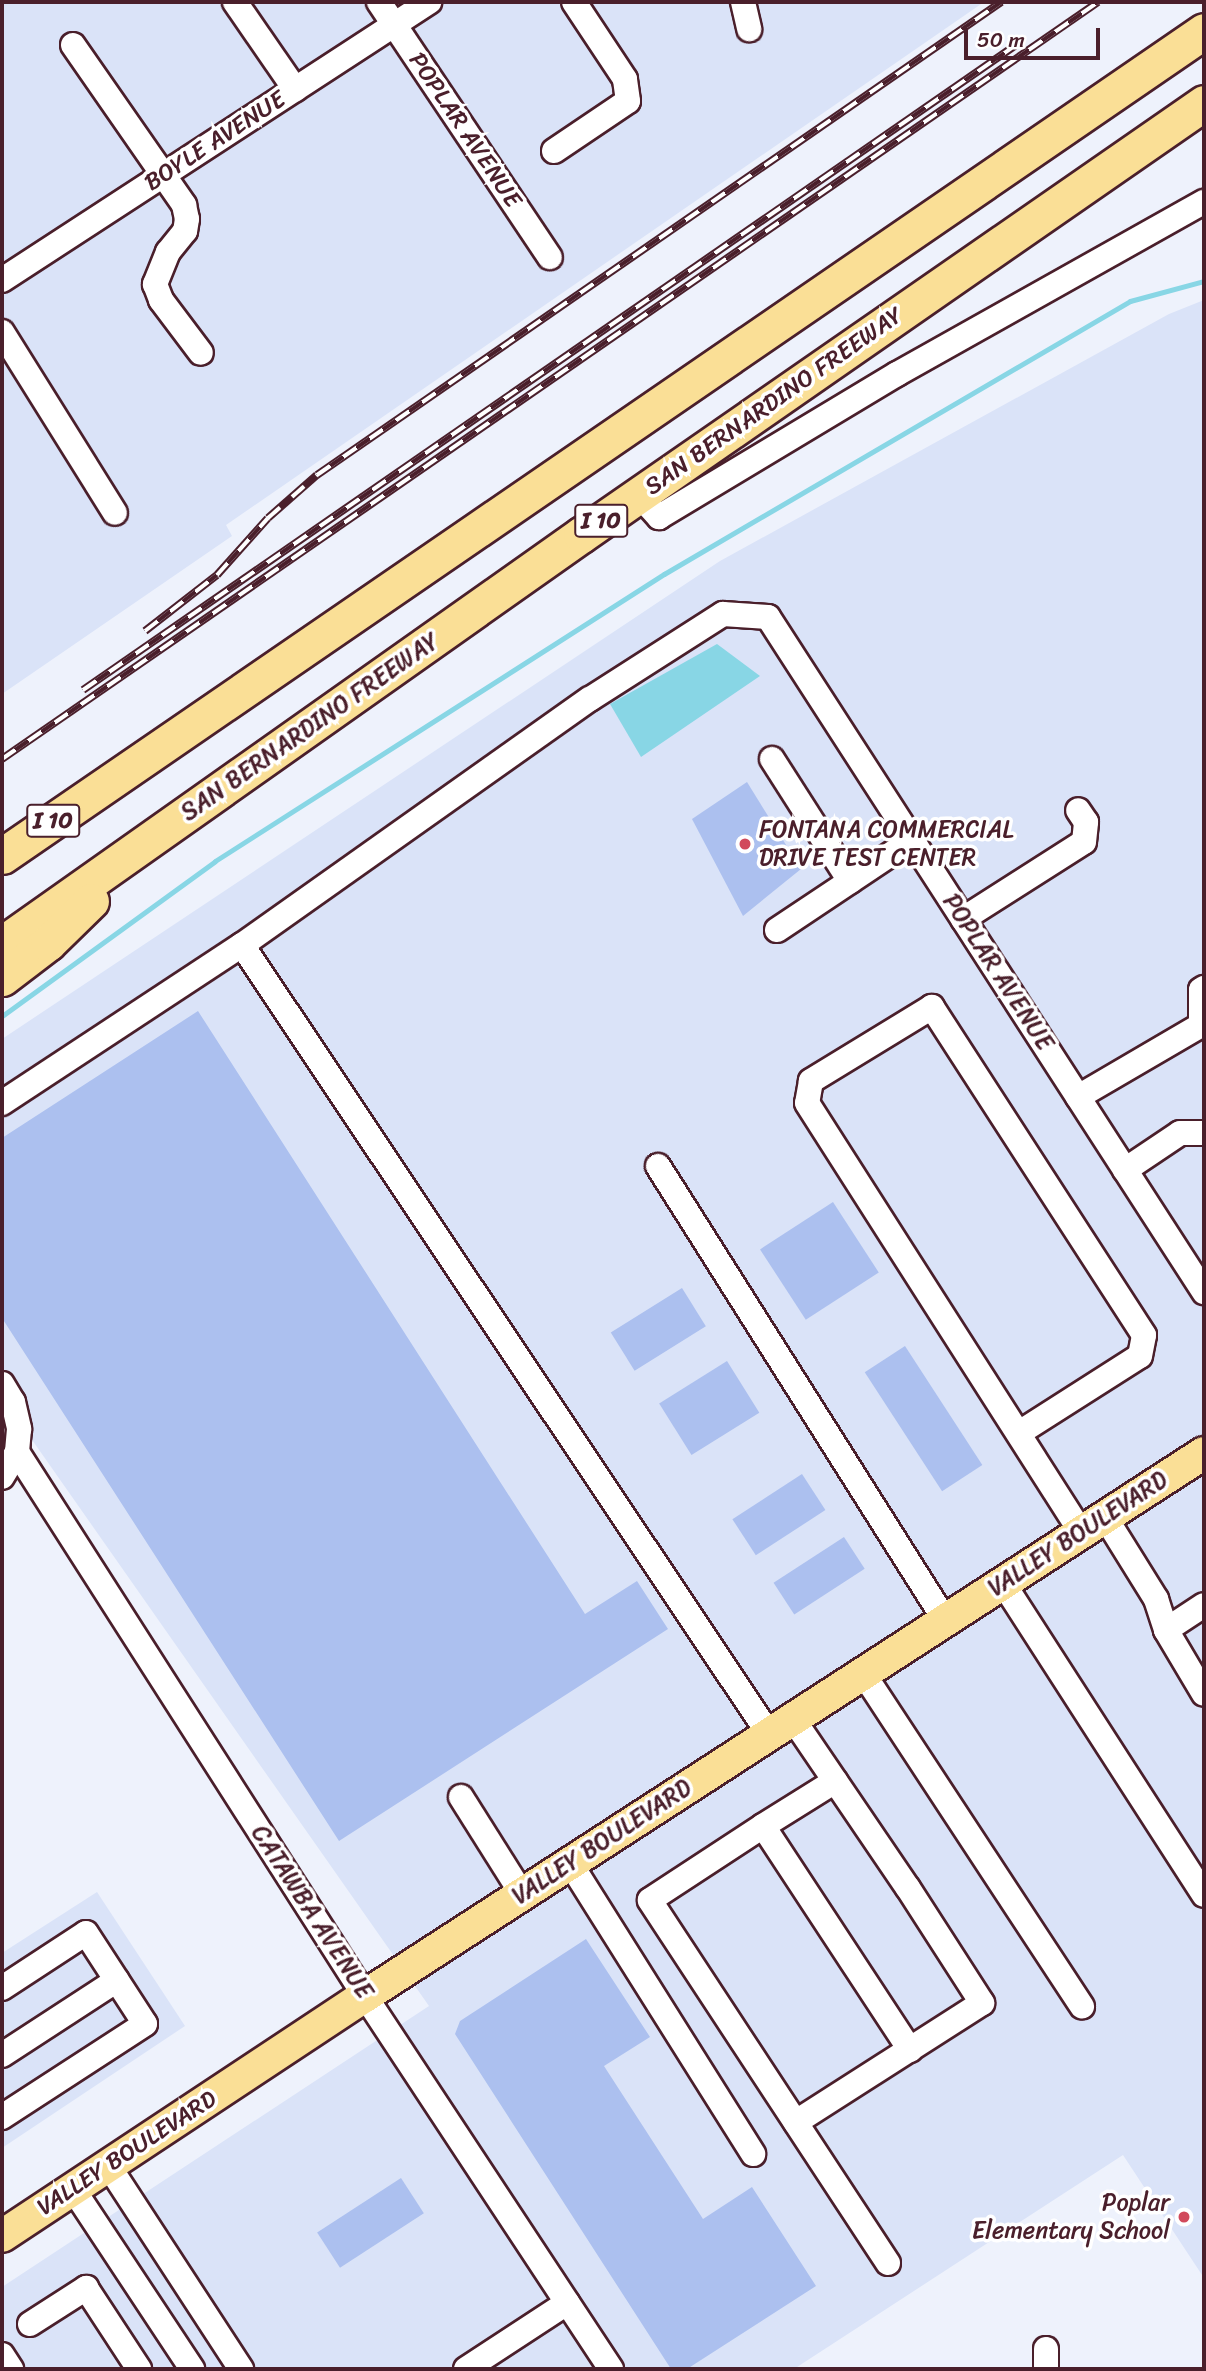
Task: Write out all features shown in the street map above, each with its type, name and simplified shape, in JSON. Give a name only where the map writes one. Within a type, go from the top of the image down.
[{"type":"highway","name":"I 10","points":[[2,856],[1204,30]]},
{"type":"highway","name":"SAN BERNARDINO FREEWAY","points":[[2,944],[639,495],[1204,103]]},
{"type":"highway","points":[[2,829],[104,785]]},
{"type":"highway","points":[[2,978],[48,943],[164,829]]},
{"type":"main road","name":"VALLEY BOULEVARD","points":[[2,2236],[365,1996],[1204,1453]]},
{"type":"street","points":[[235,2],[295,89]]},
{"type":"street","name":"POPLAR AVENUE","points":[[379,2],[550,257]]},
{"type":"street","name":"BOYLE AVENUE","points":[[2,280],[429,2]]},
{"type":"street","points":[[554,150],[628,101],[625,79],[574,2]]},
{"type":"street","points":[[743,2],[749,29]]},
{"type":"street","points":[[73,45],[184,205],[187,219],[185,231],[163,261],[155,284],[161,300],[201,354]]},
{"type":"street","points":[[639,495],[659,517],[897,374],[1204,202]]},
{"type":"street","points":[[2,332],[115,513]]},
{"type":"street","name":"POPLAR AVENUE","points":[[242,946],[590,699],[723,614],[768,617],[1204,1292]]},
{"type":"street","points":[[772,759],[850,881]]},
{"type":"street","points":[[963,919],[1084,842],[1086,822],[1078,810]]},
{"type":"street","points":[[777,930],[912,840]]},
{"type":"street","points":[[2,1103],[242,946],[781,1726],[835,1781],[982,2003],[796,2122]]},
{"type":"street","points":[[1078,1097],[1202,1025],[1201,990],[1204,988]]},
{"type":"street","points":[[1019,1433],[1140,1356],[1143,1335],[932,1007],[811,1082],[807,1103],[1019,1433],[1156,1599],[1166,1630],[1204,1695]]},
{"type":"street","points":[[1125,1170],[1180,1133],[1204,1133]]},
{"type":"street","points":[[658,1166],[945,1620]]},
{"type":"street","points":[[2,1384],[18,1417],[17,1452],[2,1477]]},
{"type":"street","name":"CATAWBA AVENUE","points":[[17,1452],[365,1996],[611,2369]]},
{"type":"street","points":[[1003,1583],[1204,1895]]},
{"type":"street","points":[[1166,1630],[1204,1605]]},
{"type":"street","points":[[863,1673],[1082,2007]]},
{"type":"street","points":[[835,1781],[650,1900],[888,2263]]},
{"type":"street","points":[[461,1797],[522,1894]]},
{"type":"street","points":[[763,1826],[910,2050]]},
{"type":"street","points":[[570,1863],[752,2154]]},
{"type":"street","points":[[2,1988],[86,1933],[145,2024],[2,2117]]},
{"type":"street","points":[[2,2055],[117,1980]]},
{"type":"street","points":[[108,2165],[241,2369]]},
{"type":"street","points":[[73,2189],[192,2369]]},
{"type":"street","points":[[30,2324],[86,2288],[139,2369]]},
{"type":"street","points":[[466,2369],[567,2303]]},
{"type":"street","points":[[2,2355],[11,2369]]},
{"type":"shaded area","points":[[2,2],[984,2],[226,525],[232,536],[2,694]]},
{"type":"shaded area","points":[[1204,300],[1204,2278],[1123,2155],[794,2369],[2,2369],[2,2287],[429,2006],[2,1397],[2,1039],[720,561],[1169,314]]},
{"type":"shaded area","points":[[97,1892],[185,2026],[2,2148],[2,1953]]},
{"type":"water","points":[[717,644],[760,676],[641,757],[610,704]]},
{"type":"building","name":"FONTANA COMMERCIAL DRIVE TEST CENTER","points":[[747,782],[801,869],[743,916],[692,819]]},
{"type":"building","points":[[198,1011],[585,1614],[637,1581],[668,1629],[339,1841],[2,1318],[2,1138]]},
{"type":"building","points":[[833,1202],[879,1272],[806,1320],[760,1249]]},
{"type":"building","points":[[682,1288],[706,1326],[635,1371],[611,1333]]},
{"type":"building","points":[[905,1346],[982,1465],[942,1491],[865,1372]]},
{"type":"building","points":[[727,1361],[759,1413],[691,1455],[659,1403]]},
{"type":"building","points":[[802,1474],[825,1510],[756,1555],[732,1519]]},
{"type":"building","points":[[844,1537],[865,1569],[794,1615],[774,1583]]},
{"type":"building","points":[[586,1939],[650,2037],[604,2066],[703,2219],[752,2187],[816,2286],[687,2369],[671,2369],[455,2034],[460,2021]]},
{"type":"building","points":[[401,2178],[424,2213],[340,2268],[317,2232]]},
{"type":"waterway","points":[[2,1016],[215,861],[664,574],[1130,301],[1204,281]]},
{"type":"railway","points":[[145,631],[217,575],[268,518],[317,475],[1001,2]]},
{"type":"railway","points":[[2,759],[1098,2]]},
{"type":"railway","points":[[83,690],[1016,45]]},
{"type":"place","name":"FONTANA COMMERCIAL DRIVE TEST CENTER","points":[[745,844]]},
{"type":"place","name":"Poplar Elementary School","points":[[1184,2217]]}]
